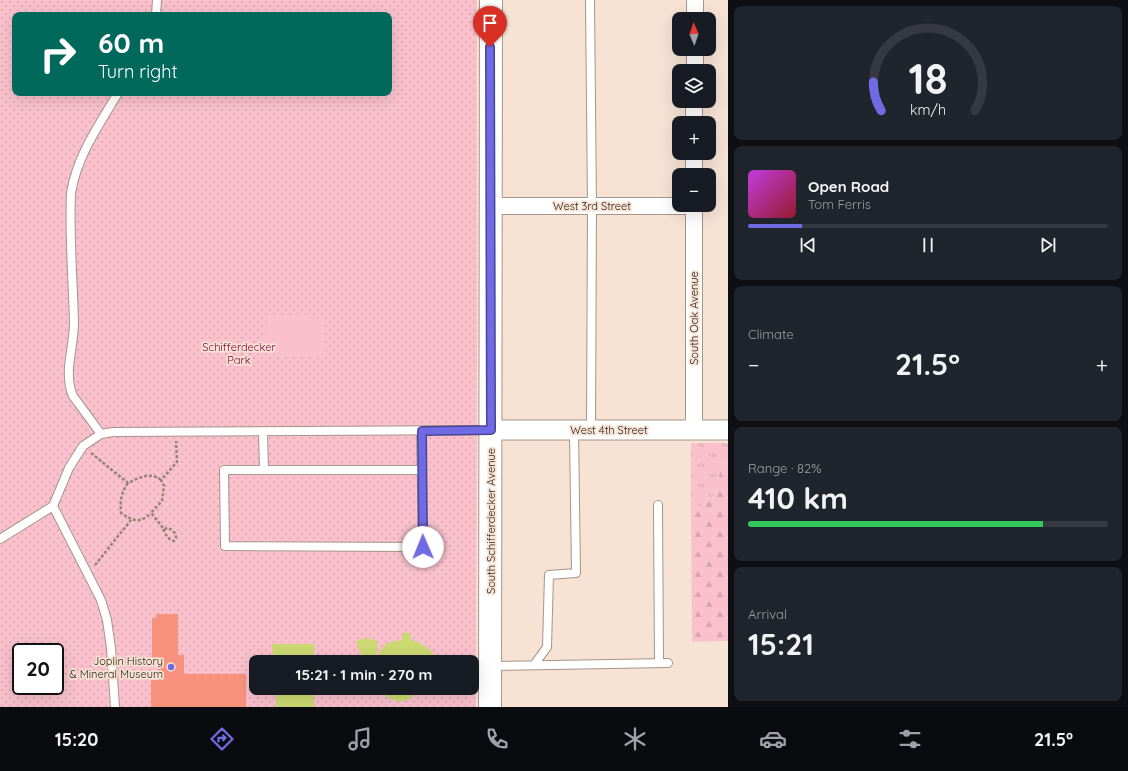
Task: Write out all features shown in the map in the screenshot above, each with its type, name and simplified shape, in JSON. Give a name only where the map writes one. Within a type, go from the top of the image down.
[{"type":"main road","name":"South Schifferdecker Avenue","points":[[490,707],[491,0]]},
{"type":"street","points":[[694,12],[695,0]]},
{"type":"street","name":"West 3rd Street","points":[[490,206],[672,206]]},
{"type":"street","name":"South Oak Avenue","points":[[694,212],[694,430]]},
{"type":"street","name":"West 4th Street","points":[[491,430],[728,430]]},
{"type":"lane","points":[[156,12],[157,0]]},
{"type":"lane","points":[[534,665],[547,647],[549,575],[576,573],[592,206],[590,0]]},
{"type":"lane","points":[[101,434],[70,390],[69,369],[74,325],[71,193],[73,180],[84,152],[116,96]]},
{"type":"lane","points":[[0,539],[53,506],[69,468],[83,446],[101,434],[113,432],[176,433],[491,430]]},
{"type":"lane","points":[[422,431],[423,547],[225,546],[224,470],[422,470]]},
{"type":"lane","points":[[263,432],[264,470]]},
{"type":"lane","points":[[658,505],[659,664]]},
{"type":"lane","points":[[53,506],[102,600],[107,620],[111,648],[115,707]]},
{"type":"lane","points":[[490,666],[668,663]]},
{"type":"path","points":[[161,480],[177,462],[176,433]]},
{"type":"path","points":[[83,446],[128,483]]},
{"type":"path","points":[[148,476],[156,476],[161,480],[164,486],[162,500],[146,517],[138,520],[130,520],[121,513],[120,502],[123,491],[128,483],[140,477],[148,476]]},
{"type":"path","points":[[151,513],[164,528],[164,532],[170,540],[174,541],[176,537],[175,533],[169,528],[164,528]]},
{"type":"path","points":[[88,573],[130,520]]},
{"type":"green space","name":"Schifferdecker Park","points":[[0,0],[477,0],[476,655],[249,655],[249,695],[476,695],[476,707],[0,707]]},
{"type":"green space","points":[[267,314],[325,319],[322,358],[264,353]]},
{"type":"green space","points":[[691,443],[728,443],[728,455],[723,456],[717,487],[712,497],[691,514]]},
{"type":"green space","points":[[723,455],[728,455],[728,641],[692,642],[691,514],[712,497],[717,487]]},
{"type":"shaded area","points":[[404,632],[411,634],[410,639],[430,649],[433,655],[378,655],[388,643],[401,640]]},
{"type":"shaded area","points":[[367,638],[378,642],[376,655],[361,655],[356,642]]},
{"type":"shaded area","points":[[272,644],[314,644],[314,655],[273,655]]},
{"type":"shaded area","points":[[276,695],[314,695],[314,707],[276,707]]},
{"type":"shaded area","points":[[386,695],[413,695],[405,701],[394,700]]},
{"type":"building","name":"Joplin History & Mineral Museum","points":[[156,614],[178,614],[178,655],[184,655],[184,674],[246,674],[246,707],[151,707],[151,680],[158,680],[158,660],[152,660],[152,618],[156,618]]},
{"type":"place","name":"Joplin History & Mineral Museum","points":[[171,667]]},
{"type":"route","points":[[423,547],[422,431],[491,430],[490,47]]}]
